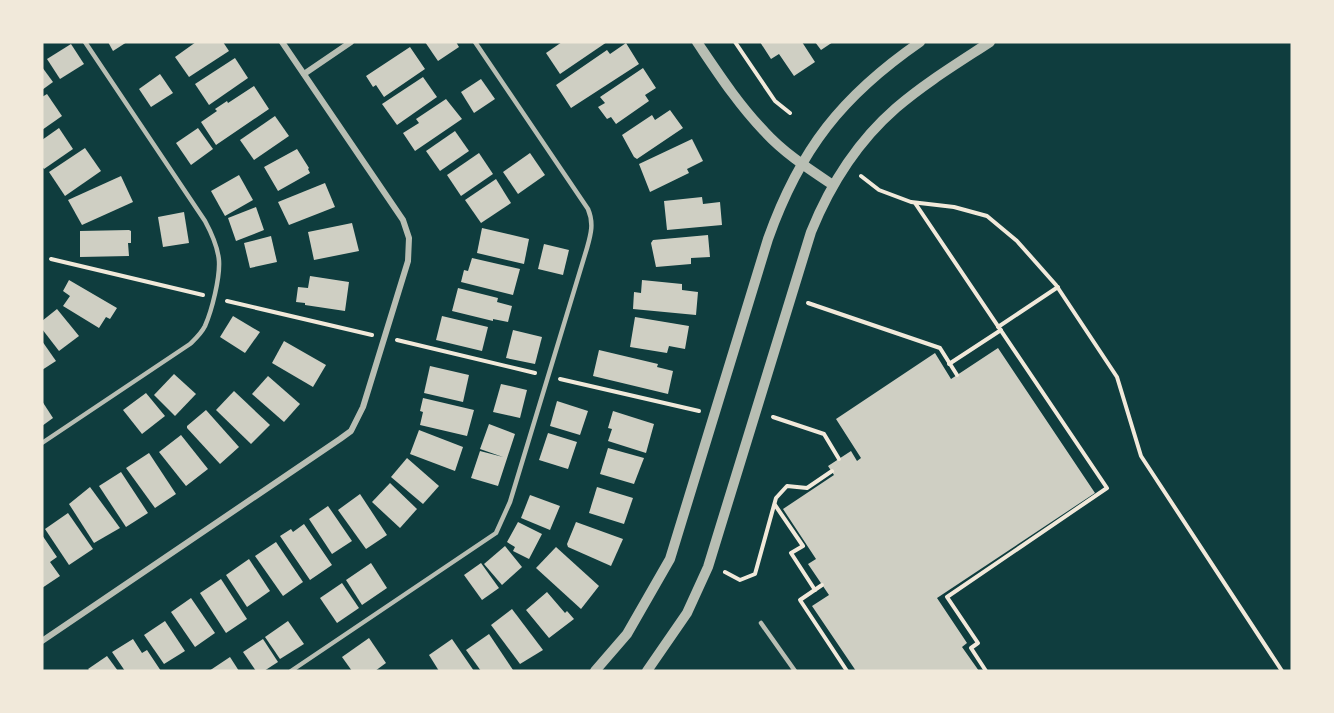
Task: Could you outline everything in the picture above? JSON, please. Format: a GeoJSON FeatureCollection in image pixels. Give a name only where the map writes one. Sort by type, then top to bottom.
{"type":"FeatureCollection","features":[{"type":"Feature","properties":{"kind":"street"},"geometry":{"type":"LineString","coordinates":[[42,641],[346,435],[351,431],[363,407],[408,261],[410,238],[403,220],[282,42]]}},
{"type":"Feature","properties":{"kind":"street"},"geometry":{"type":"LineString","coordinates":[[304,74],[351,42]]}},
{"type":"Feature","properties":{"kind":"street"},"geometry":{"type":"LineString","coordinates":[[697,42],[765,133],[801,164],[833,185]]}},
{"type":"Feature","properties":{"kind":"street"},"geometry":{"type":"LineString","coordinates":[[598,670],[627,634],[670,559],[768,239],[776,216],[801,164],[818,137],[846,103],[870,79],[920,42]]}},
{"type":"Feature","properties":{"kind":"street"},"geometry":{"type":"LineString","coordinates":[[647,671],[687,613],[708,567],[811,232],[822,205],[860,145],[895,109],[990,42]]}},
{"type":"Feature","properties":{"kind":"lane"},"geometry":{"type":"LineString","coordinates":[[42,443],[199,336],[214,298],[219,264],[214,238],[206,221],[85,42]]}},
{"type":"Feature","properties":{"kind":"lane"},"geometry":{"type":"LineString","coordinates":[[291,671],[496,532],[510,502],[587,248],[592,225],[588,209],[475,42]]}},
{"type":"Feature","properties":{"kind":"lane"},"geometry":{"type":"LineString","coordinates":[[761,622],[795,671]]}},
{"type":"Feature","properties":{"kind":"path"},"geometry":{"type":"LineString","coordinates":[[735,42],[775,101],[790,113]]}},
{"type":"Feature","properties":{"kind":"path"},"geometry":{"type":"LineString","coordinates":[[861,176],[879,190],[915,202],[954,207],[987,216],[1017,241],[1058,287],[1117,377],[1141,456],[1282,671]]}},
{"type":"Feature","properties":{"kind":"path"},"geometry":{"type":"LineString","coordinates":[[915,202],[1107,488],[947,597],[978,643],[971,648],[986,671]]}},
{"type":"Feature","properties":{"kind":"path"},"geometry":{"type":"LineString","coordinates":[[949,363],[1058,287]]}},
{"type":"Feature","properties":{"kind":"path"},"geometry":{"type":"LineString","coordinates":[[807,302],[940,348],[957,375]]}},
{"type":"Feature","properties":{"kind":"path"},"geometry":{"type":"LineString","coordinates":[[773,417],[824,434],[839,459]]}},
{"type":"Feature","properties":{"kind":"path"},"geometry":{"type":"LineString","coordinates":[[721,571],[740,580],[755,574],[776,498],[788,486],[807,488],[832,471]]}},
{"type":"Feature","properties":{"kind":"path"},"geometry":{"type":"LineString","coordinates":[[774,504],[803,546],[791,554],[815,590]]}},
{"type":"Feature","properties":{"kind":"path"},"geometry":{"type":"LineString","coordinates":[[822,585],[800,600],[847,671]]}},
{"type":"Feature","properties":{"kind":"building"},"geometry":{"type":"Polygon","coordinates":[[[108,42],[127,42],[113,51],[108,42]]]}},
{"type":"Feature","properties":{"kind":"building"},"geometry":{"type":"Polygon","coordinates":[[[196,42],[223,42],[229,51],[189,77],[175,57],[196,42]]]}},
{"type":"Feature","properties":{"kind":"building"},"geometry":{"type":"Polygon","coordinates":[[[425,42],[456,42],[459,47],[438,61],[425,42]]]}},
{"type":"Feature","properties":{"kind":"building"},"geometry":{"type":"Polygon","coordinates":[[[562,42],[607,42],[560,74],[546,53],[562,42]]]}},
{"type":"Feature","properties":{"kind":"building"},"geometry":{"type":"Polygon","coordinates":[[[760,42],[802,42],[815,62],[794,76],[779,54],[771,59],[760,42]]]}},
{"type":"Feature","properties":{"kind":"building"},"geometry":{"type":"Polygon","coordinates":[[[815,42],[833,42],[821,50],[815,42]]]}},
{"type":"Feature","properties":{"kind":"building"},"geometry":{"type":"Polygon","coordinates":[[[626,43],[639,64],[571,108],[556,85],[607,50],[610,54],[626,43]]]}},
{"type":"Feature","properties":{"kind":"building"},"geometry":{"type":"Polygon","coordinates":[[[71,44],[84,64],[60,79],[47,59],[71,44]]]}},
{"type":"Feature","properties":{"kind":"building"},"geometry":{"type":"Polygon","coordinates":[[[410,47],[425,69],[384,97],[376,85],[373,87],[366,76],[410,47]]]}},
{"type":"Feature","properties":{"kind":"building"},"geometry":{"type":"Polygon","coordinates":[[[235,58],[248,78],[209,105],[195,84],[235,58]]]}},
{"type":"Feature","properties":{"kind":"building"},"geometry":{"type":"Polygon","coordinates":[[[42,67],[53,82],[42,90],[42,67]]]}},
{"type":"Feature","properties":{"kind":"building"},"geometry":{"type":"Polygon","coordinates":[[[643,68],[656,88],[645,95],[649,101],[616,124],[611,117],[607,119],[598,107],[605,103],[600,97],[643,68]]]}},
{"type":"Feature","properties":{"kind":"building"},"geometry":{"type":"Polygon","coordinates":[[[160,74],[173,93],[151,107],[139,89],[160,74]]]}},
{"type":"Feature","properties":{"kind":"building"},"geometry":{"type":"Polygon","coordinates":[[[423,77],[437,97],[397,125],[382,104],[423,77]]]}},
{"type":"Feature","properties":{"kind":"building"},"geometry":{"type":"Polygon","coordinates":[[[481,79],[495,99],[474,113],[461,92],[481,79]]]}},
{"type":"Feature","properties":{"kind":"building"},"geometry":{"type":"Polygon","coordinates":[[[254,86],[269,109],[216,145],[201,122],[217,111],[215,109],[254,86]]]}},
{"type":"Feature","properties":{"kind":"building"},"geometry":{"type":"Polygon","coordinates":[[[47,94],[62,116],[42,130],[42,97],[47,94]]]}},
{"type":"Feature","properties":{"kind":"building"},"geometry":{"type":"Polygon","coordinates":[[[446,99],[462,119],[415,151],[403,133],[419,123],[416,119],[446,99]]]}},
{"type":"Feature","properties":{"kind":"building"},"geometry":{"type":"Polygon","coordinates":[[[670,110],[683,128],[637,159],[634,157],[622,135],[652,115],[655,120],[670,110]]]}},
{"type":"Feature","properties":{"kind":"building"},"geometry":{"type":"Polygon","coordinates":[[[275,116],[289,136],[254,160],[240,140],[275,116]]]}},
{"type":"Feature","properties":{"kind":"building"},"geometry":{"type":"Polygon","coordinates":[[[59,128],[73,149],[44,169],[42,140],[59,128]]]}},
{"type":"Feature","properties":{"kind":"building"},"geometry":{"type":"Polygon","coordinates":[[[198,128],[213,149],[191,165],[176,143],[198,128]]]}},
{"type":"Feature","properties":{"kind":"building"},"geometry":{"type":"Polygon","coordinates":[[[455,131],[469,151],[440,171],[426,151],[455,131]]]}},
{"type":"Feature","properties":{"kind":"building"},"geometry":{"type":"Polygon","coordinates":[[[692,139],[703,161],[687,169],[689,173],[650,192],[639,164],[692,139]]]}},
{"type":"Feature","properties":{"kind":"building"},"geometry":{"type":"Polygon","coordinates":[[[85,148],[101,171],[65,196],[49,172],[85,148]]]}},
{"type":"Feature","properties":{"kind":"building"},"geometry":{"type":"Polygon","coordinates":[[[297,149],[310,173],[278,191],[264,167],[297,149]]]}},
{"type":"Feature","properties":{"kind":"building"},"geometry":{"type":"Polygon","coordinates":[[[479,153],[493,174],[461,196],[447,175],[479,153]]]}},
{"type":"Feature","properties":{"kind":"building"},"geometry":{"type":"Polygon","coordinates":[[[530,153],[545,175],[518,194],[503,172],[530,153]]]}},
{"type":"Feature","properties":{"kind":"building"},"geometry":{"type":"Polygon","coordinates":[[[239,175],[253,200],[225,216],[211,191],[239,175]]]}},
{"type":"Feature","properties":{"kind":"building"},"geometry":{"type":"Polygon","coordinates":[[[121,176],[133,202],[82,225],[68,200],[121,176]]]}},
{"type":"Feature","properties":{"kind":"building"},"geometry":{"type":"Polygon","coordinates":[[[496,179],[511,203],[481,223],[465,200],[496,179]]]}},
{"type":"Feature","properties":{"kind":"building"},"geometry":{"type":"Polygon","coordinates":[[[325,183],[335,207],[289,225],[278,202],[325,183]]]}},
{"type":"Feature","properties":{"kind":"building"},"geometry":{"type":"Polygon","coordinates":[[[702,197],[703,204],[720,202],[722,225],[667,230],[664,201],[702,197]]]}},
{"type":"Feature","properties":{"kind":"building"},"geometry":{"type":"Polygon","coordinates":[[[256,207],[264,230],[236,241],[228,218],[256,207]]]}},
{"type":"Feature","properties":{"kind":"building"},"geometry":{"type":"Polygon","coordinates":[[[184,212],[189,243],[163,247],[158,217],[184,212]]]}},
{"type":"Feature","properties":{"kind":"building"},"geometry":{"type":"Polygon","coordinates":[[[352,223],[359,251],[314,260],[308,232],[352,223]]]}},
{"type":"Feature","properties":{"kind":"building"},"geometry":{"type":"Polygon","coordinates":[[[482,228],[529,239],[524,264],[477,253],[482,228]]]}},
{"type":"Feature","properties":{"kind":"building"},"geometry":{"type":"Polygon","coordinates":[[[80,231],[131,231],[131,243],[128,243],[129,256],[80,257],[80,231]]]}},
{"type":"Feature","properties":{"kind":"building"},"geometry":{"type":"Polygon","coordinates":[[[708,235],[710,257],[691,258],[691,264],[656,267],[651,243],[653,240],[708,235]]]}},
{"type":"Feature","properties":{"kind":"building"},"geometry":{"type":"Polygon","coordinates":[[[271,236],[277,262],[250,268],[244,243],[271,236]]]}},
{"type":"Feature","properties":{"kind":"building"},"geometry":{"type":"Polygon","coordinates":[[[544,244],[569,250],[563,275],[538,269],[544,244]]]}},
{"type":"Feature","properties":{"kind":"building"},"geometry":{"type":"Polygon","coordinates":[[[472,258],[520,269],[513,295],[461,282],[464,270],[468,271],[472,258]]]}},
{"type":"Feature","properties":{"kind":"building"},"geometry":{"type":"Polygon","coordinates":[[[310,276],[349,282],[345,311],[296,302],[298,287],[308,288],[310,276]]]}},
{"type":"Feature","properties":{"kind":"building"},"geometry":{"type":"Polygon","coordinates":[[[69,280],[117,308],[110,319],[106,317],[99,328],[63,306],[70,296],[63,291],[69,280]]]}},
{"type":"Feature","properties":{"kind":"building"},"geometry":{"type":"Polygon","coordinates":[[[642,280],[682,284],[682,290],[698,292],[696,315],[633,309],[634,292],[641,293],[642,280]]]}},
{"type":"Feature","properties":{"kind":"building"},"geometry":{"type":"Polygon","coordinates":[[[458,288],[498,298],[497,302],[512,306],[508,322],[493,319],[493,321],[452,311],[458,288]]]}},
{"type":"Feature","properties":{"kind":"building"},"geometry":{"type":"Polygon","coordinates":[[[57,309],[79,336],[59,351],[42,329],[42,321],[57,309]]]}},
{"type":"Feature","properties":{"kind":"building"},"geometry":{"type":"Polygon","coordinates":[[[233,316],[260,332],[245,353],[220,337],[233,316]]]}},
{"type":"Feature","properties":{"kind":"building"},"geometry":{"type":"Polygon","coordinates":[[[442,316],[488,327],[482,351],[436,340],[442,316]]]}},
{"type":"Feature","properties":{"kind":"building"},"geometry":{"type":"Polygon","coordinates":[[[635,317],[689,326],[685,349],[669,346],[667,353],[630,347],[635,317]]]}},
{"type":"Feature","properties":{"kind":"building"},"geometry":{"type":"Polygon","coordinates":[[[513,330],[542,337],[535,364],[506,358],[513,330]]]}},
{"type":"Feature","properties":{"kind":"building"},"geometry":{"type":"Polygon","coordinates":[[[42,341],[56,361],[42,370],[42,341]]]}},
{"type":"Feature","properties":{"kind":"building"},"geometry":{"type":"Polygon","coordinates":[[[284,341],[326,365],[313,387],[272,363],[284,341]]]}},
{"type":"Feature","properties":{"kind":"building"},"geometry":{"type":"Polygon","coordinates":[[[998,348],[1095,493],[937,598],[967,643],[962,647],[979,671],[856,671],[812,606],[829,595],[808,564],[816,559],[783,509],[834,475],[828,466],[851,451],[857,461],[861,458],[836,419],[935,353],[951,379],[998,348]]]}},
{"type":"Feature","properties":{"kind":"building"},"geometry":{"type":"Polygon","coordinates":[[[599,350],[658,364],[657,367],[673,371],[668,394],[593,376],[599,350]]]}},
{"type":"Feature","properties":{"kind":"building"},"geometry":{"type":"Polygon","coordinates":[[[430,366],[469,375],[463,402],[424,393],[430,366]]]}},
{"type":"Feature","properties":{"kind":"building"},"geometry":{"type":"Polygon","coordinates":[[[174,374],[196,394],[175,416],[154,395],[174,374]]]}},
{"type":"Feature","properties":{"kind":"building"},"geometry":{"type":"Polygon","coordinates":[[[268,376],[300,404],[284,422],[252,394],[268,376]]]}},
{"type":"Feature","properties":{"kind":"building"},"geometry":{"type":"Polygon","coordinates":[[[501,384],[527,390],[520,418],[493,412],[501,384]]]}},
{"type":"Feature","properties":{"kind":"building"},"geometry":{"type":"Polygon","coordinates":[[[234,391],[270,425],[251,444],[216,410],[234,391]]]}},
{"type":"Feature","properties":{"kind":"building"},"geometry":{"type":"Polygon","coordinates":[[[146,393],[165,416],[142,434],[123,410],[146,393]]]}},
{"type":"Feature","properties":{"kind":"building"},"geometry":{"type":"Polygon","coordinates":[[[423,398],[474,410],[467,436],[420,425],[423,398]]]}},
{"type":"Feature","properties":{"kind":"building"},"geometry":{"type":"Polygon","coordinates":[[[42,401],[53,418],[42,426],[42,401]]]}},
{"type":"Feature","properties":{"kind":"building"},"geometry":{"type":"Polygon","coordinates":[[[557,401],[588,411],[580,435],[550,426],[557,401]]]}},
{"type":"Feature","properties":{"kind":"building"},"geometry":{"type":"Polygon","coordinates":[[[206,410],[239,447],[220,464],[187,428],[206,410]]]}},
{"type":"Feature","properties":{"kind":"building"},"geometry":{"type":"Polygon","coordinates":[[[613,411],[654,424],[646,453],[608,441],[612,429],[608,428],[613,411]]]}},
{"type":"Feature","properties":{"kind":"building"},"geometry":{"type":"Polygon","coordinates":[[[489,424],[515,434],[498,486],[471,478],[480,451],[503,457],[480,449],[489,424]]]}},
{"type":"Feature","properties":{"kind":"building"},"geometry":{"type":"Polygon","coordinates":[[[419,430],[463,447],[455,471],[410,454],[419,430]]]}},
{"type":"Feature","properties":{"kind":"building"},"geometry":{"type":"Polygon","coordinates":[[[548,433],[577,442],[568,469],[539,460],[548,433]]]}},
{"type":"Feature","properties":{"kind":"building"},"geometry":{"type":"Polygon","coordinates":[[[181,435],[208,469],[186,486],[159,452],[181,435]]]}},
{"type":"Feature","properties":{"kind":"building"},"geometry":{"type":"Polygon","coordinates":[[[608,448],[644,458],[634,484],[600,474],[608,448]]]}},
{"type":"Feature","properties":{"kind":"building"},"geometry":{"type":"Polygon","coordinates":[[[149,453],[176,494],[155,508],[126,468],[149,453]]]}},
{"type":"Feature","properties":{"kind":"building"},"geometry":{"type":"Polygon","coordinates":[[[407,458],[439,486],[423,504],[391,477],[407,458]]]}},
{"type":"Feature","properties":{"kind":"building"},"geometry":{"type":"Polygon","coordinates":[[[121,472],[148,513],[126,527],[99,486],[121,472]]]}},
{"type":"Feature","properties":{"kind":"building"},"geometry":{"type":"Polygon","coordinates":[[[390,483],[417,509],[400,528],[372,502],[390,483]]]}},
{"type":"Feature","properties":{"kind":"building"},"geometry":{"type":"Polygon","coordinates":[[[90,487],[120,528],[94,543],[69,504],[90,487]]]}},
{"type":"Feature","properties":{"kind":"building"},"geometry":{"type":"Polygon","coordinates":[[[597,487],[633,498],[624,524],[589,513],[597,487]]]}},
{"type":"Feature","properties":{"kind":"building"},"geometry":{"type":"Polygon","coordinates":[[[360,494],[387,535],[366,549],[338,510],[360,494]]]}},
{"type":"Feature","properties":{"kind":"building"},"geometry":{"type":"Polygon","coordinates":[[[530,495],[560,506],[550,530],[521,518],[530,495]]]}},
{"type":"Feature","properties":{"kind":"building"},"geometry":{"type":"Polygon","coordinates":[[[328,506],[352,541],[332,554],[309,519],[328,506]]]}},
{"type":"Feature","properties":{"kind":"building"},"geometry":{"type":"Polygon","coordinates":[[[68,513],[93,549],[69,565],[45,529],[68,513]]]}},
{"type":"Feature","properties":{"kind":"building"},"geometry":{"type":"Polygon","coordinates":[[[518,522],[542,534],[529,559],[513,551],[515,547],[507,542],[518,522]]]}},
{"type":"Feature","properties":{"kind":"building"},"geometry":{"type":"Polygon","coordinates":[[[576,522],[623,539],[611,566],[568,547],[567,544],[576,522]]]}},
{"type":"Feature","properties":{"kind":"building"},"geometry":{"type":"Polygon","coordinates":[[[304,524],[332,565],[310,580],[280,536],[291,529],[293,532],[304,524]]]}},
{"type":"Feature","properties":{"kind":"building"},"geometry":{"type":"Polygon","coordinates":[[[42,535],[57,557],[50,562],[60,576],[42,588],[42,535]]]}},
{"type":"Feature","properties":{"kind":"building"},"geometry":{"type":"Polygon","coordinates":[[[276,542],[303,582],[283,596],[255,556],[276,542]]]}},
{"type":"Feature","properties":{"kind":"building"},"geometry":{"type":"Polygon","coordinates":[[[505,546],[522,567],[502,585],[484,564],[505,546]]]}},
{"type":"Feature","properties":{"kind":"building"},"geometry":{"type":"Polygon","coordinates":[[[556,547],[599,586],[581,609],[536,568],[556,547]]]}},
{"type":"Feature","properties":{"kind":"building"},"geometry":{"type":"Polygon","coordinates":[[[249,559],[270,591],[247,607],[226,575],[249,559]]]}},
{"type":"Feature","properties":{"kind":"building"},"geometry":{"type":"Polygon","coordinates":[[[371,563],[387,588],[362,605],[346,580],[371,563]]]}},
{"type":"Feature","properties":{"kind":"building"},"geometry":{"type":"Polygon","coordinates":[[[481,563],[499,588],[482,600],[464,575],[481,563]]]}},
{"type":"Feature","properties":{"kind":"building"},"geometry":{"type":"Polygon","coordinates":[[[221,579],[247,619],[226,633],[200,593],[221,579]]]}},
{"type":"Feature","properties":{"kind":"building"},"geometry":{"type":"Polygon","coordinates":[[[342,583],[359,608],[337,623],[320,598],[342,583]]]}},
{"type":"Feature","properties":{"kind":"building"},"geometry":{"type":"Polygon","coordinates":[[[547,592],[565,613],[567,611],[574,619],[549,638],[526,610],[547,592]]]}},
{"type":"Feature","properties":{"kind":"building"},"geometry":{"type":"Polygon","coordinates":[[[191,598],[215,633],[195,647],[171,612],[191,598]]]}},
{"type":"Feature","properties":{"kind":"building"},"geometry":{"type":"Polygon","coordinates":[[[512,609],[543,650],[520,664],[491,625],[512,609]]]}},
{"type":"Feature","properties":{"kind":"building"},"geometry":{"type":"Polygon","coordinates":[[[165,621],[185,651],[164,664],[144,635],[165,621]]]}},
{"type":"Feature","properties":{"kind":"building"},"geometry":{"type":"Polygon","coordinates":[[[288,621],[304,644],[280,659],[265,637],[288,621]]]}},
{"type":"Feature","properties":{"kind":"building"},"geometry":{"type":"Polygon","coordinates":[[[489,634],[512,671],[481,671],[466,650],[489,634]]]}},
{"type":"Feature","properties":{"kind":"building"},"geometry":{"type":"Polygon","coordinates":[[[369,638],[386,663],[375,671],[352,671],[342,657],[369,638]]]}},
{"type":"Feature","properties":{"kind":"building"},"geometry":{"type":"Polygon","coordinates":[[[133,639],[142,653],[147,650],[161,671],[125,671],[112,652],[133,639]]]}},
{"type":"Feature","properties":{"kind":"building"},"geometry":{"type":"Polygon","coordinates":[[[263,639],[278,662],[264,671],[256,671],[243,652],[263,639]]]}},
{"type":"Feature","properties":{"kind":"building"},"geometry":{"type":"Polygon","coordinates":[[[452,639],[474,671],[439,671],[429,655],[452,639]]]}},
{"type":"Feature","properties":{"kind":"building"},"geometry":{"type":"Polygon","coordinates":[[[107,656],[118,671],[90,671],[88,669],[107,656]]]}},
{"type":"Feature","properties":{"kind":"building"},"geometry":{"type":"Polygon","coordinates":[[[230,657],[239,671],[209,671],[230,657]]]}}]}
